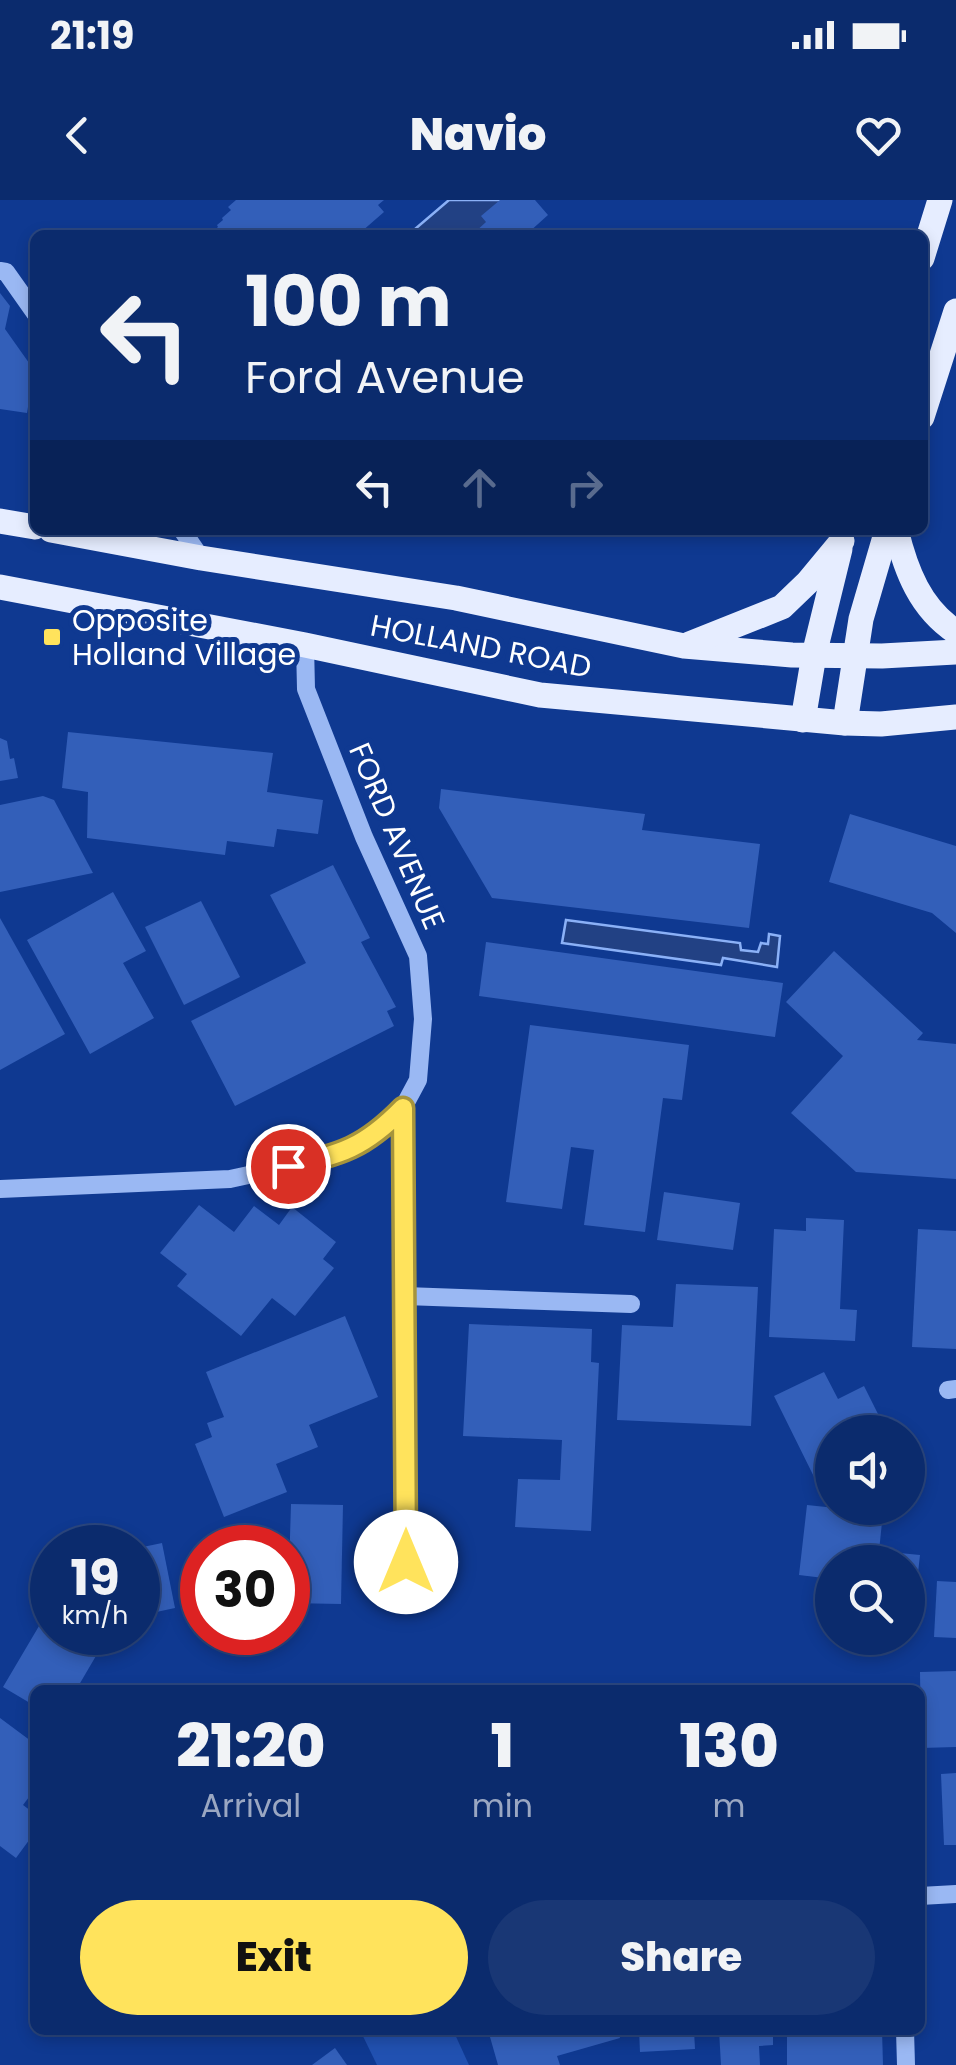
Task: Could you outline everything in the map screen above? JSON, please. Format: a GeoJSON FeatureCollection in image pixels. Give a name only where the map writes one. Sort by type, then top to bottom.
{"type":"FeatureCollection","features":[{"type":"Feature","properties":{"kind":"main road"},"geometry":{"type":"LineString","coordinates":[[928,239],[940,200]]}},
{"type":"Feature","properties":{"kind":"main road"},"geometry":{"type":"LineString","coordinates":[[928,398],[956,311]]}},
{"type":"Feature","properties":{"kind":"main road"},"geometry":{"type":"LineString","coordinates":[[0,521],[30,526]]}},
{"type":"Feature","properties":{"kind":"main road","name":"HOLLAND ROAD"},"geometry":{"type":"LineString","coordinates":[[78,535],[456,598],[684,646],[856,656],[956,652]]}},
{"type":"Feature","properties":{"kind":"main road"},"geometry":{"type":"LineString","coordinates":[[684,646],[782,607],[808,582],[844,535]]}},
{"type":"Feature","properties":{"kind":"main road"},"geometry":{"type":"LineString","coordinates":[[804,720],[814,655],[844,535]]}},
{"type":"Feature","properties":{"kind":"main road"},"geometry":{"type":"LineString","coordinates":[[845,723],[861,619],[886,535]]}},
{"type":"Feature","properties":{"kind":"main road"},"geometry":{"type":"LineString","coordinates":[[897,535],[919,595],[956,632]]}},
{"type":"Feature","properties":{"kind":"main road","name":"HOLLAND ROAD"},"geometry":{"type":"LineString","coordinates":[[0,587],[305,644],[540,695],[845,723],[956,717]]}},
{"type":"Feature","properties":{"kind":"street"},"geometry":{"type":"LineString","coordinates":[[0,271],[6,272],[30,306]]}},
{"type":"Feature","properties":{"kind":"street"},"geometry":{"type":"LineString","coordinates":[[185,535],[201,558]]}},
{"type":"Feature","properties":{"kind":"street","name":"FORD AVENUE"},"geometry":{"type":"LineString","coordinates":[[0,1188],[230,1180],[354,1148],[384,1128],[403,1108],[418,1080],[423,1019],[418,956],[364,837],[306,689],[305,644]]}},
{"type":"Feature","properties":{"kind":"street","name":"FORD AVENUE"},"geometry":{"type":"LineString","coordinates":[[403,1108],[406,1600]]}},
{"type":"Feature","properties":{"kind":"street"},"geometry":{"type":"LineString","coordinates":[[405,1296],[631,1304]]}},
{"type":"Feature","properties":{"kind":"street"},"geometry":{"type":"LineString","coordinates":[[925,1896],[956,1894]]}},
{"type":"Feature","properties":{"kind":"street"},"geometry":{"type":"LineString","coordinates":[[904,2035],[906,2065]]}},
{"type":"Feature","properties":{"kind":"shaded area"},"geometry":{"type":"Polygon","coordinates":[[[449,200],[503,200],[484,230],[414,230],[449,200]]]}},
{"type":"Feature","properties":{"kind":"shaded area"},"geometry":{"type":"Polygon","coordinates":[[[566,920],[740,943],[741,950],[758,952],[761,943],[768,944],[769,934],[780,936],[777,967],[723,958],[721,965],[562,943],[566,920]]]}},
{"type":"Feature","properties":{"kind":"shaded area"},"geometry":{"type":"Polygon","coordinates":[[[362,2035],[455,2035],[469,2065],[377,2065],[362,2035]]]}},
{"type":"Feature","properties":{"kind":"building"},"geometry":{"type":"Polygon","coordinates":[[[236,200],[384,200],[378,205],[384,212],[363,230],[215,230],[231,210],[228,207],[236,200]]]}},
{"type":"Feature","properties":{"kind":"building"},"geometry":{"type":"Polygon","coordinates":[[[500,200],[535,200],[548,215],[531,230],[477,230],[486,222],[481,216],[500,200]]]}},
{"type":"Feature","properties":{"kind":"building"},"geometry":{"type":"Polygon","coordinates":[[[0,293],[10,306],[5,329],[30,364],[30,395],[27,413],[0,409],[0,293]]]}},
{"type":"Feature","properties":{"kind":"building"},"geometry":{"type":"Polygon","coordinates":[[[68,732],[273,753],[267,792],[323,800],[318,834],[277,829],[274,847],[227,841],[225,855],[87,838],[88,792],[62,788],[68,732]]]}},
{"type":"Feature","properties":{"kind":"building"},"geometry":{"type":"Polygon","coordinates":[[[0,738],[7,741],[18,778],[0,781],[0,738]]]}},
{"type":"Feature","properties":{"kind":"building"},"geometry":{"type":"Polygon","coordinates":[[[441,789],[645,814],[642,830],[760,844],[749,928],[492,898],[439,808],[441,789]]]}},
{"type":"Feature","properties":{"kind":"building"},"geometry":{"type":"Polygon","coordinates":[[[43,796],[54,800],[93,873],[0,892],[0,805],[43,796]]]}},
{"type":"Feature","properties":{"kind":"building"},"geometry":{"type":"Polygon","coordinates":[[[850,814],[956,846],[956,933],[932,913],[829,882],[850,814]]]}},
{"type":"Feature","properties":{"kind":"building"},"geometry":{"type":"Polygon","coordinates":[[[333,865],[370,938],[361,942],[396,1007],[387,1011],[394,1026],[235,1106],[191,1021],[306,963],[270,895],[333,865]]]}},
{"type":"Feature","properties":{"kind":"building"},"geometry":{"type":"Polygon","coordinates":[[[113,892],[146,951],[123,963],[154,1018],[90,1054],[27,940],[113,892]]]}},
{"type":"Feature","properties":{"kind":"building"},"geometry":{"type":"Polygon","coordinates":[[[201,901],[240,977],[184,1005],[145,927],[201,901]]]}},
{"type":"Feature","properties":{"kind":"building"},"geometry":{"type":"Polygon","coordinates":[[[0,918],[65,1034],[0,1070],[0,918]]]}},
{"type":"Feature","properties":{"kind":"building"},"geometry":{"type":"Polygon","coordinates":[[[486,942],[783,983],[775,1037],[479,996],[486,942]]]}},
{"type":"Feature","properties":{"kind":"building"},"geometry":{"type":"Polygon","coordinates":[[[834,951],[923,1033],[917,1040],[956,1044],[956,1179],[856,1172],[791,1113],[843,1056],[786,1002],[834,951]]]}},
{"type":"Feature","properties":{"kind":"building"},"geometry":{"type":"Polygon","coordinates":[[[530,1025],[689,1045],[682,1100],[663,1098],[645,1232],[584,1225],[594,1150],[571,1147],[562,1209],[506,1202],[530,1025]]]}},
{"type":"Feature","properties":{"kind":"building"},"geometry":{"type":"Polygon","coordinates":[[[664,1192],[740,1203],[733,1250],[657,1240],[664,1192]]]}},
{"type":"Feature","properties":{"kind":"building"},"geometry":{"type":"Polygon","coordinates":[[[199,1205],[234,1232],[254,1206],[279,1225],[292,1207],[336,1242],[323,1259],[334,1268],[295,1316],[272,1298],[241,1336],[177,1286],[187,1274],[160,1253],[199,1205]]]}},
{"type":"Feature","properties":{"kind":"building"},"geometry":{"type":"Polygon","coordinates":[[[806,1218],[844,1220],[840,1309],[857,1310],[855,1341],[769,1337],[774,1229],[806,1231],[806,1218]]]}},
{"type":"Feature","properties":{"kind":"building"},"geometry":{"type":"Polygon","coordinates":[[[918,1229],[956,1231],[956,1349],[912,1347],[918,1229]]]}},
{"type":"Feature","properties":{"kind":"building"},"geometry":{"type":"Polygon","coordinates":[[[676,1284],[758,1287],[751,1426],[617,1420],[622,1325],[673,1327],[676,1284]]]}},
{"type":"Feature","properties":{"kind":"building"},"geometry":{"type":"Polygon","coordinates":[[[345,1316],[378,1397],[309,1425],[318,1447],[276,1464],[287,1492],[224,1517],[195,1444],[212,1437],[207,1423],[224,1417],[206,1372],[345,1316]]]}},
{"type":"Feature","properties":{"kind":"building"},"geometry":{"type":"Polygon","coordinates":[[[469,1324],[592,1329],[591,1362],[599,1363],[591,1531],[515,1527],[518,1479],[560,1480],[562,1440],[463,1436],[469,1324]]]}},
{"type":"Feature","properties":{"kind":"building"},"geometry":{"type":"Polygon","coordinates":[[[824,1372],[838,1399],[864,1386],[878,1415],[815,1415],[815,1479],[774,1396],[824,1372]]]}},
{"type":"Feature","properties":{"kind":"building"},"geometry":{"type":"Polygon","coordinates":[[[291,1504],[343,1505],[341,1604],[310,1603],[310,1525],[290,1525],[291,1504]]]}},
{"type":"Feature","properties":{"kind":"building"},"geometry":{"type":"Polygon","coordinates":[[[807,1505],[815,1506],[815,1525],[882,1525],[880,1545],[815,1545],[815,1577],[799,1575],[807,1505]]]}},
{"type":"Feature","properties":{"kind":"building"},"geometry":{"type":"Polygon","coordinates":[[[160,1543],[175,1608],[160,1611],[160,1543]]]}},
{"type":"Feature","properties":{"kind":"building"},"geometry":{"type":"Polygon","coordinates":[[[937,1581],[956,1582],[956,1638],[934,1637],[937,1581]]]}},
{"type":"Feature","properties":{"kind":"building"},"geometry":{"type":"Polygon","coordinates":[[[30,1641],[30,1655],[97,1655],[79,1685],[30,1685],[30,1703],[3,1687],[30,1641]]]}},
{"type":"Feature","properties":{"kind":"building"},"geometry":{"type":"Polygon","coordinates":[[[956,1671],[956,1747],[925,1748],[925,1685],[920,1685],[920,1672],[956,1671]]]}},
{"type":"Feature","properties":{"kind":"building"},"geometry":{"type":"Polygon","coordinates":[[[0,1718],[30,1740],[30,1796],[23,1805],[30,1810],[30,1839],[16,1858],[0,1846],[0,1718]]]}},
{"type":"Feature","properties":{"kind":"building"},"geometry":{"type":"Polygon","coordinates":[[[956,1773],[956,1845],[944,1845],[941,1774],[956,1773]]]}},
{"type":"Feature","properties":{"kind":"building"},"geometry":{"type":"Polygon","coordinates":[[[489,2035],[620,2038],[557,2056],[560,2065],[498,2065],[489,2035]]]}},
{"type":"Feature","properties":{"kind":"building"},"geometry":{"type":"Polygon","coordinates":[[[639,2035],[694,2035],[695,2049],[640,2052],[639,2035]]]}},
{"type":"Feature","properties":{"kind":"building"},"geometry":{"type":"Polygon","coordinates":[[[719,2035],[773,2035],[773,2045],[759,2046],[760,2065],[721,2065],[719,2035]]]}},
{"type":"Feature","properties":{"kind":"building"},"geometry":{"type":"Polygon","coordinates":[[[787,2035],[882,2035],[883,2065],[787,2065],[787,2035]]]}},
{"type":"Feature","properties":{"kind":"building"},"geometry":{"type":"Polygon","coordinates":[[[335,2048],[347,2065],[312,2065],[335,2048]]]}},
{"type":"Feature","properties":{"kind":"place","name":"Opposite Holland Village"},"geometry":{"type":"Point","coordinates":[52,637]}},
{"type":"Feature","properties":{"kind":"route"},"geometry":{"type":"LineString","coordinates":[[288,1166],[354,1148],[384,1128],[403,1108],[406,1562]]}}]}
